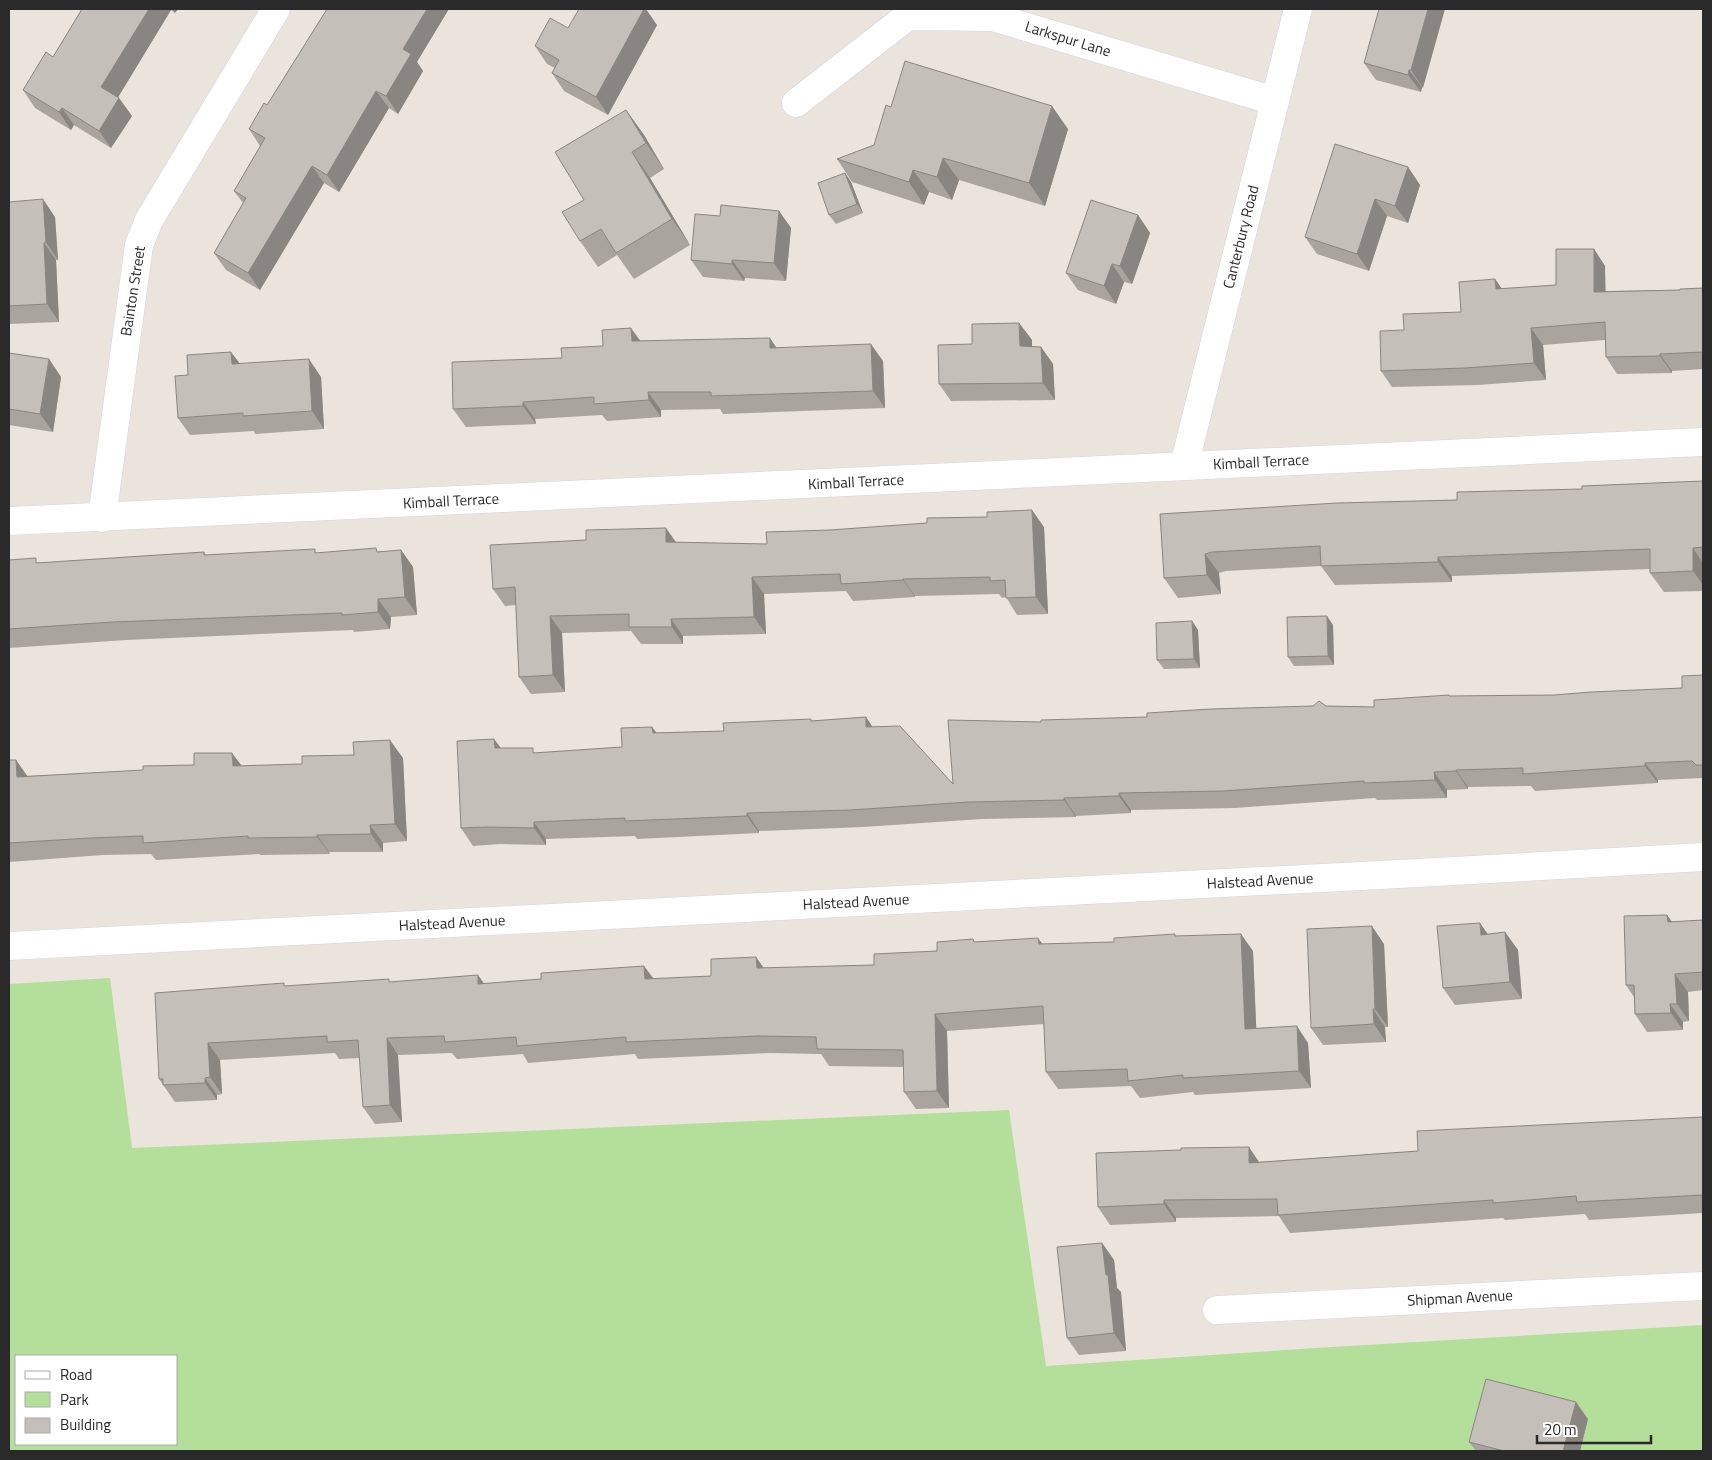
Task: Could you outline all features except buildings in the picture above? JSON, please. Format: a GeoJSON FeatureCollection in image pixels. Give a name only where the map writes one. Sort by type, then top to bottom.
{"type":"FeatureCollection","features":[{"type":"Feature","properties":{"kind":"street","name":"Bainton Street"},"geometry":{"type":"LineString","coordinates":[[102,518],[139,245],[149,220],[276,9]]}},
{"type":"Feature","properties":{"kind":"street","name":"Canterbury Road"},"geometry":{"type":"LineString","coordinates":[[1184,466],[1298,9]]}},
{"type":"Feature","properties":{"kind":"street","name":"Larkspur Lane"},"geometry":{"type":"LineString","coordinates":[[796,103],[908,16],[993,17],[1275,101]]}},
{"type":"Feature","properties":{"kind":"street","name":"Kimball Terrace"},"geometry":{"type":"LineString","coordinates":[[9,521],[1703,442]]}},
{"type":"Feature","properties":{"kind":"street","name":"Halstead Avenue"},"geometry":{"type":"LineString","coordinates":[[9,946],[1703,857]]}},
{"type":"Feature","properties":{"kind":"street","name":"Shipman Avenue"},"geometry":{"type":"LineString","coordinates":[[1217,1310],[1703,1286]]}},
{"type":"Feature","properties":{"kind":"green space"},"geometry":{"type":"Polygon","coordinates":[[[110,978],[132,1148],[1009,1110],[1046,1366],[1703,1325],[1703,1451],[9,1451],[9,984],[110,978]]]}}]}
